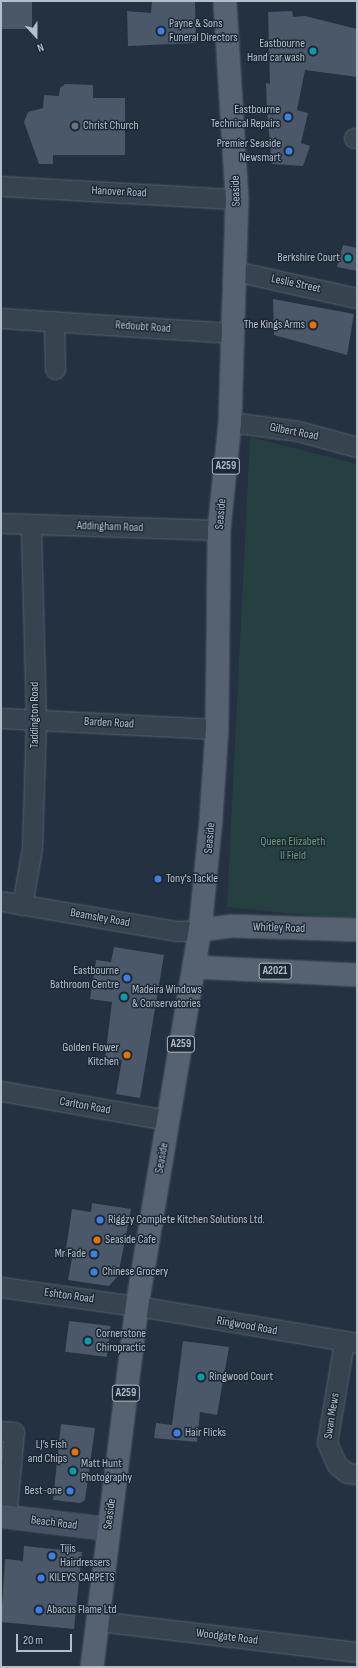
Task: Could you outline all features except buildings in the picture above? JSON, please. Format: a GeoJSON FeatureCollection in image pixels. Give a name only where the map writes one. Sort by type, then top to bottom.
{"type":"FeatureCollection","features":[{"type":"Feature","properties":{"kind":"main road","name":"Seaside"},"geometry":{"type":"LineString","coordinates":[[92,1667],[107,1529],[137,1306],[200,930],[217,729],[219,530],[230,422],[237,199],[225,1]]}},
{"type":"Feature","properties":{"kind":"main road","name":"Whitley Road"},"geometry":{"type":"LineString","coordinates":[[200,930],[232,926],[357,930]]}},
{"type":"Feature","properties":{"kind":"main road","name":"A2021"},"geometry":{"type":"LineString","coordinates":[[194,967],[357,975]]}},
{"type":"Feature","properties":{"kind":"main road","name":"Beach Road"},"geometry":{"type":"LineString","coordinates":[[4,1517],[107,1529]]}},
{"type":"Feature","properties":{"kind":"street","name":"Hanover Road"},"geometry":{"type":"LineString","coordinates":[[1,186],[237,199]]}},
{"type":"Feature","properties":{"kind":"street","name":"Leslie Street"},"geometry":{"type":"LineString","coordinates":[[235,271],[357,298]]}},
{"type":"Feature","properties":{"kind":"street","name":"Redoubt Road"},"geometry":{"type":"LineString","coordinates":[[1,318],[232,333]]}},
{"type":"Feature","properties":{"kind":"street"},"geometry":{"type":"LineString","coordinates":[[54,321],[55,368]]}},
{"type":"Feature","properties":{"kind":"street","name":"Gilbert Road"},"geometry":{"type":"LineString","coordinates":[[230,422],[298,431],[357,446]]}},
{"type":"Feature","properties":{"kind":"street","name":"Addingham Road"},"geometry":{"type":"LineString","coordinates":[[1,523],[219,530]]}},
{"type":"Feature","properties":{"kind":"street","name":"Taddington Road"},"geometry":{"type":"LineString","coordinates":[[22,905],[32,848],[36,720],[31,524]]}},
{"type":"Feature","properties":{"kind":"street","name":"Barden Road"},"geometry":{"type":"LineString","coordinates":[[1,718],[217,729]]}},
{"type":"Feature","properties":{"kind":"street","name":"Beamsley Road"},"geometry":{"type":"LineString","coordinates":[[1,901],[176,931],[200,930]]}},
{"type":"Feature","properties":{"kind":"street","name":"Carlton Road"},"geometry":{"type":"LineString","coordinates":[[1,1091],[168,1120]]}},
{"type":"Feature","properties":{"kind":"street","name":"Eshton Road"},"geometry":{"type":"LineString","coordinates":[[1,1287],[137,1306]]}},
{"type":"Feature","properties":{"kind":"street","name":"Ringwood Road"},"geometry":{"type":"LineString","coordinates":[[137,1306],[350,1343]]}},
{"type":"Feature","properties":{"kind":"street","name":"Swan Mews"},"geometry":{"type":"LineString","coordinates":[[350,1343],[327,1443],[337,1465],[347,1473],[357,1474]]}},
{"type":"Feature","properties":{"kind":"street"},"geometry":{"type":"LineString","coordinates":[[1,1431],[14,1432],[4,1517]]}},
{"type":"Feature","properties":{"kind":"street","name":"Woodgate Road"},"geometry":{"type":"LineString","coordinates":[[97,1621],[357,1652]]}},
{"type":"Feature","properties":{"kind":"green space","name":"Queen Elizabeth II Field"},"geometry":{"type":"Polygon","coordinates":[[[250,437],[357,464],[357,920],[227,907],[250,437]]]}},
{"type":"Feature","properties":{"kind":"place","name":"Payne & Sons Funeral Directors"},"geometry":{"type":"Point","coordinates":[161,31]}},
{"type":"Feature","properties":{"kind":"place","name":"Eastbourne Hand car wash"},"geometry":{"type":"Point","coordinates":[313,51]}},
{"type":"Feature","properties":{"kind":"place","name":"Eastbourne Technical Repairs"},"geometry":{"type":"Point","coordinates":[288,117]}},
{"type":"Feature","properties":{"kind":"place","name":"Christ Church"},"geometry":{"type":"Point","coordinates":[75,126]}},
{"type":"Feature","properties":{"kind":"place","name":"Premier Seaside Newsmart"},"geometry":{"type":"Point","coordinates":[289,151]}},
{"type":"Feature","properties":{"kind":"place","name":"Berkshire Court"},"geometry":{"type":"Point","coordinates":[348,258]}},
{"type":"Feature","properties":{"kind":"place","name":"The Kings Arms"},"geometry":{"type":"Point","coordinates":[313,325]}},
{"type":"Feature","properties":{"kind":"place","name":"Tony's Tackle"},"geometry":{"type":"Point","coordinates":[158,879]}},
{"type":"Feature","properties":{"kind":"place","name":"Eastbourne Bathroom Centre"},"geometry":{"type":"Point","coordinates":[127,978]}},
{"type":"Feature","properties":{"kind":"place","name":"Madeira Windows & Conservatories"},"geometry":{"type":"Point","coordinates":[124,997]}},
{"type":"Feature","properties":{"kind":"place","name":"Golden Flower Kitchen"},"geometry":{"type":"Point","coordinates":[127,1055]}},
{"type":"Feature","properties":{"kind":"place","name":"Riggzy Complete Kitchen Solutions Ltd."},"geometry":{"type":"Point","coordinates":[100,1220]}},
{"type":"Feature","properties":{"kind":"place","name":"Seaside Cafe"},"geometry":{"type":"Point","coordinates":[97,1240]}},
{"type":"Feature","properties":{"kind":"place","name":"Mr Fade"},"geometry":{"type":"Point","coordinates":[94,1254]}},
{"type":"Feature","properties":{"kind":"place","name":"Chinese Grocery"},"geometry":{"type":"Point","coordinates":[94,1272]}},
{"type":"Feature","properties":{"kind":"place","name":"Cornerstone Chiropractic"},"geometry":{"type":"Point","coordinates":[88,1341]}},
{"type":"Feature","properties":{"kind":"place","name":"Ringwood Court"},"geometry":{"type":"Point","coordinates":[201,1377]}},
{"type":"Feature","properties":{"kind":"place","name":"Hair Flicks"},"geometry":{"type":"Point","coordinates":[177,1433]}},
{"type":"Feature","properties":{"kind":"place","name":"LJ’s Fish and Chips"},"geometry":{"type":"Point","coordinates":[75,1452]}},
{"type":"Feature","properties":{"kind":"place","name":"Matt Hunt Photography"},"geometry":{"type":"Point","coordinates":[73,1471]}},
{"type":"Feature","properties":{"kind":"place","name":"Best-one"},"geometry":{"type":"Point","coordinates":[70,1491]}},
{"type":"Feature","properties":{"kind":"place","name":"Tijis Hairdressers"},"geometry":{"type":"Point","coordinates":[52,1556]}},
{"type":"Feature","properties":{"kind":"place","name":"KILEYS CARPETS"},"geometry":{"type":"Point","coordinates":[41,1578]}},
{"type":"Feature","properties":{"kind":"place","name":"Abacus Flame Ltd"},"geometry":{"type":"Point","coordinates":[39,1610]}}]}
